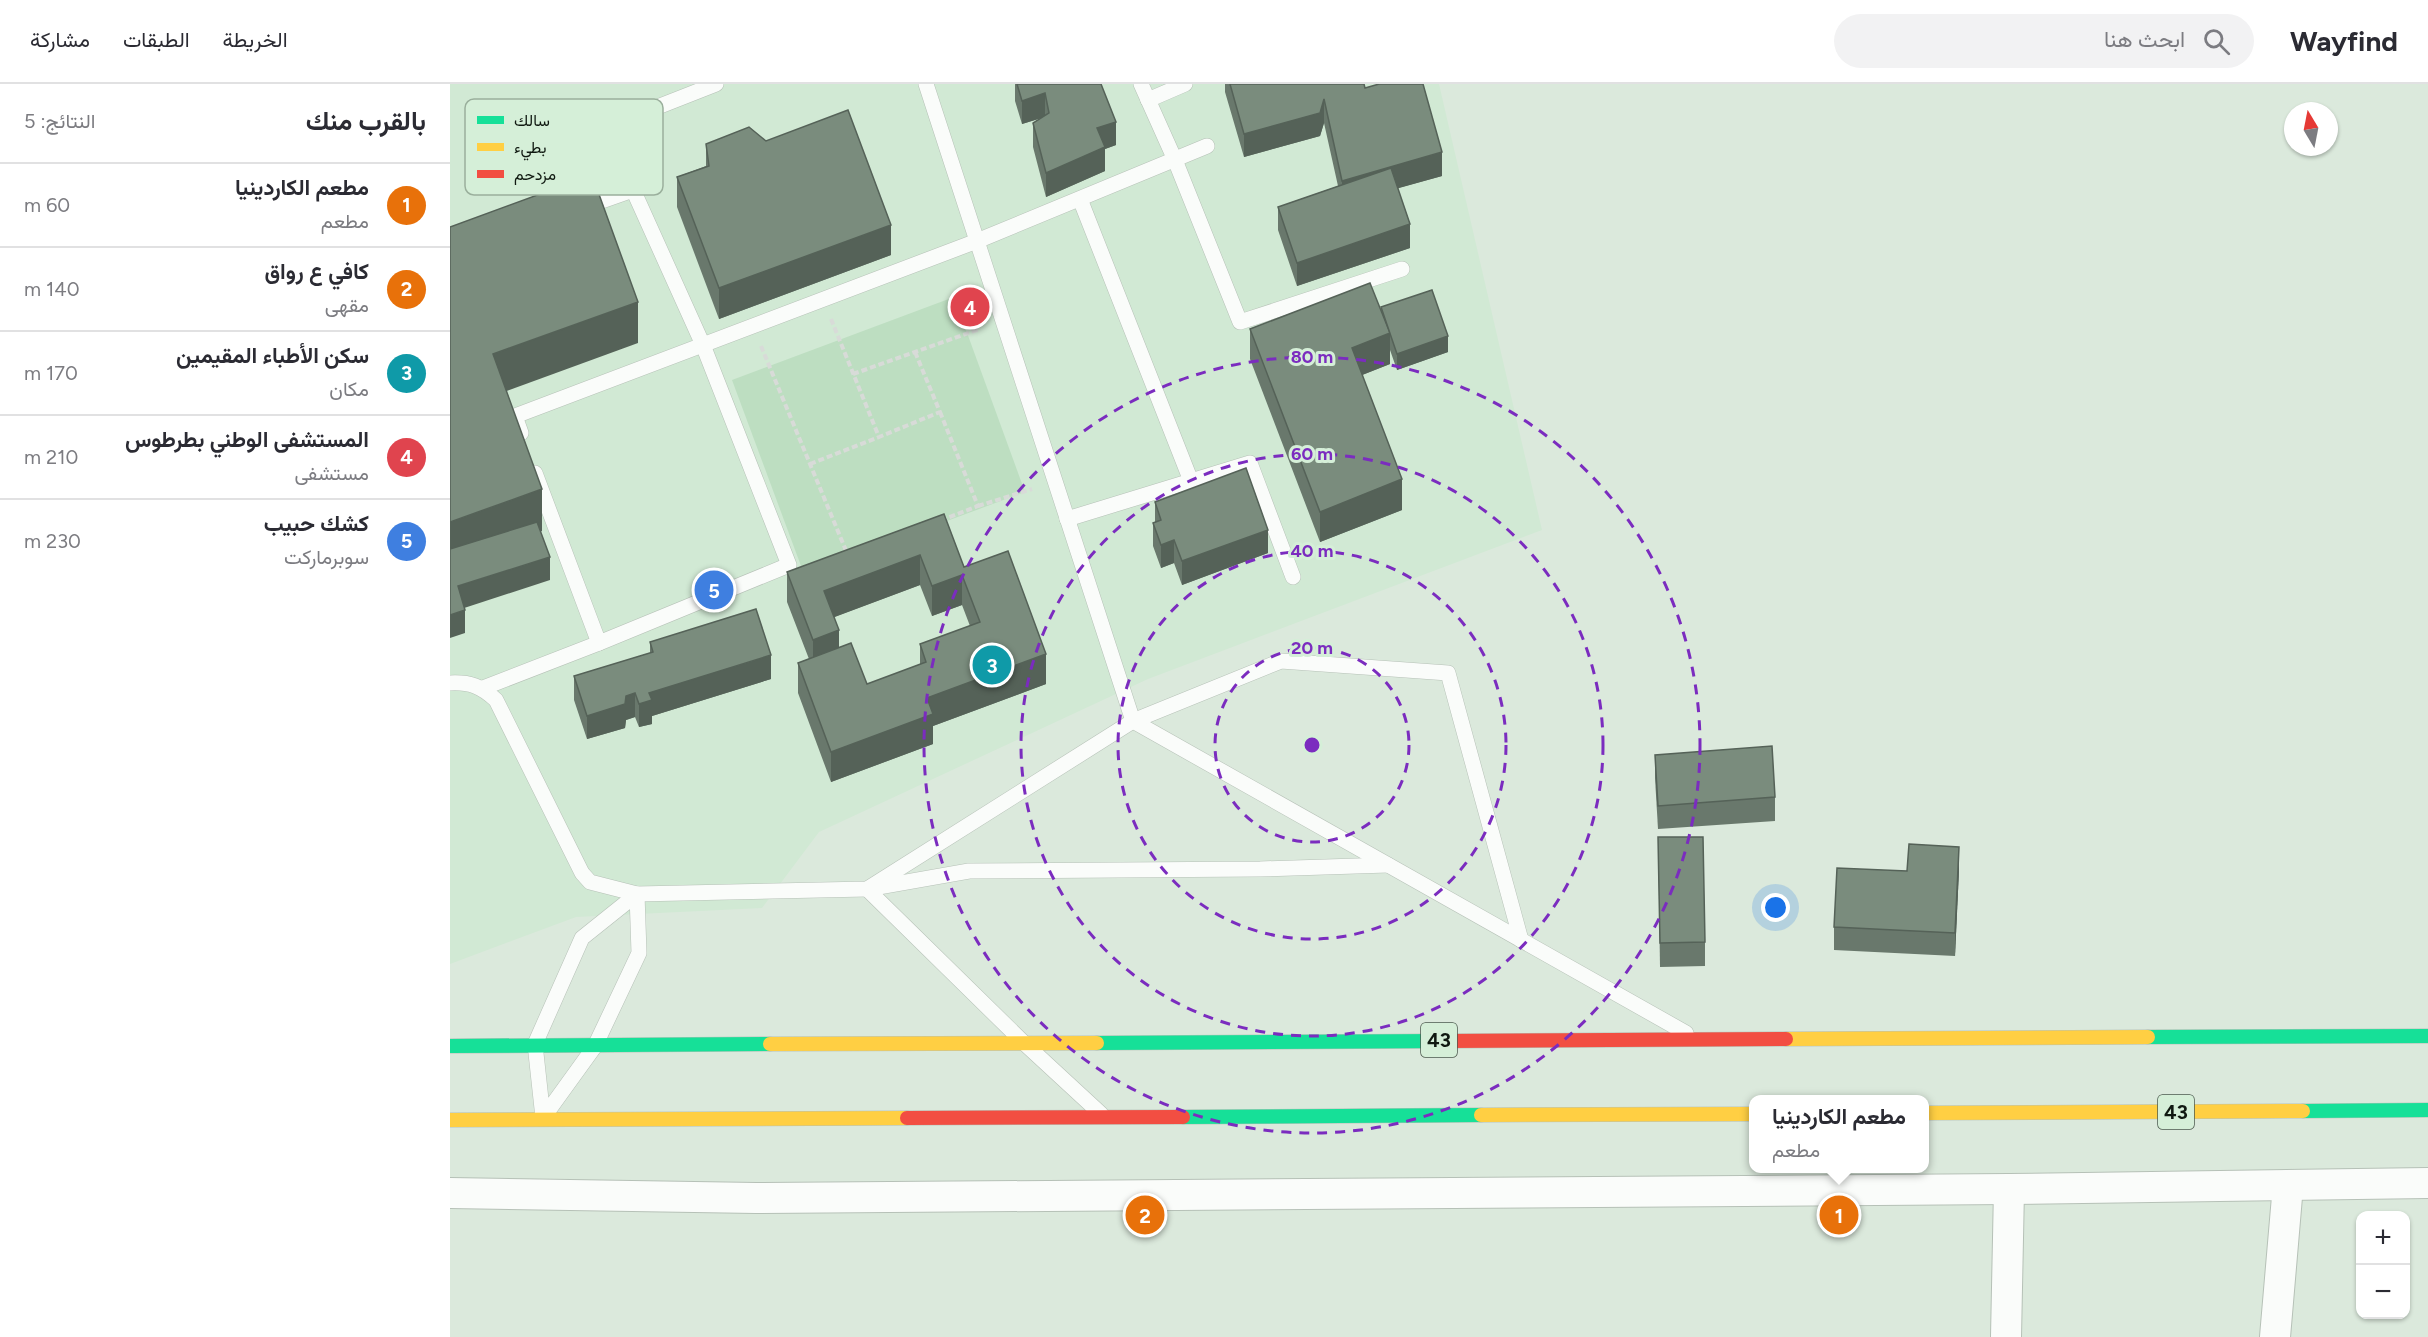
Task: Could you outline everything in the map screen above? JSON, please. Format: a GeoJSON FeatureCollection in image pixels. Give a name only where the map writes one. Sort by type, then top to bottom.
{"type":"FeatureCollection","features":[{"type":"Feature","properties":{"kind":"main road","name":"43"},"geometry":{"type":"LineString","coordinates":[[450,1046],[2428,1036]]}},
{"type":"Feature","properties":{"kind":"main road","name":"43"},"geometry":{"type":"LineString","coordinates":[[1929,1113],[2428,1110]]}},
{"type":"Feature","properties":{"kind":"main road"},"geometry":{"type":"LineString","coordinates":[[450,1120],[1749,1114]]}},
{"type":"Feature","properties":{"kind":"street"},"geometry":{"type":"LineString","coordinates":[[450,1193],[756,1198],[2009,1189],[2428,1183]]}},
{"type":"Feature","properties":{"kind":"street"},"geometry":{"type":"LineString","coordinates":[[2275,1337],[2288,1185]]}},
{"type":"Feature","properties":{"kind":"street"},"geometry":{"type":"LineString","coordinates":[[2006,1337],[2009,1189]]}},
{"type":"Feature","properties":{"kind":"lane"},"geometry":{"type":"LineString","coordinates":[[926,84],[1133,721],[1696,1039]]}},
{"type":"Feature","properties":{"kind":"lane"},"geometry":{"type":"LineString","coordinates":[[1141,84],[1175,160],[1240,322],[1402,269]]}},
{"type":"Feature","properties":{"kind":"lane"},"geometry":{"type":"LineString","coordinates":[[1148,100],[1185,84]]}},
{"type":"Feature","properties":{"kind":"lane"},"geometry":{"type":"LineString","coordinates":[[663,104],[708,85]]}},
{"type":"Feature","properties":{"kind":"lane"},"geometry":{"type":"LineString","coordinates":[[599,643],[514,417],[977,242],[1207,146]]}},
{"type":"Feature","properties":{"kind":"lane"},"geometry":{"type":"LineString","coordinates":[[567,213],[619,195]]}},
{"type":"Feature","properties":{"kind":"lane"},"geometry":{"type":"LineString","coordinates":[[483,688],[789,565],[703,345],[635,195]]}},
{"type":"Feature","properties":{"kind":"lane"},"geometry":{"type":"LineString","coordinates":[[1080,199],[1191,482]]}},
{"type":"Feature","properties":{"kind":"lane"},"geometry":{"type":"LineString","coordinates":[[1067,519],[1250,463],[1293,577]]}},
{"type":"Feature","properties":{"kind":"lane"},"geometry":{"type":"LineString","coordinates":[[867,889],[1133,721],[1281,661],[1448,673],[1521,940]]}},
{"type":"Feature","properties":{"kind":"lane"},"geometry":{"type":"LineString","coordinates":[[450,683],[467,682],[483,688],[496,700],[582,873],[590,882],[638,894],[867,889],[969,871],[1260,869],[1388,865]]}},
{"type":"Feature","properties":{"kind":"lane"},"geometry":{"type":"LineString","coordinates":[[867,889],[1023,1042],[1105,1118]]}},
{"type":"Feature","properties":{"kind":"lane"},"geometry":{"type":"LineString","coordinates":[[543,1118],[535,1044],[582,938],[638,894]]}},
{"type":"Feature","properties":{"kind":"lane"},"geometry":{"type":"LineString","coordinates":[[543,1118],[595,1046],[639,953],[638,894]]}},
{"type":"Feature","properties":{"kind":"path"},"geometry":{"type":"LineString","coordinates":[[823,299],[879,437]]}},
{"type":"Feature","properties":{"kind":"path"},"geometry":{"type":"LineString","coordinates":[[854,374],[1003,321]]}},
{"type":"Feature","properties":{"kind":"path"},"geometry":{"type":"LineString","coordinates":[[753,326],[848,557]]}},
{"type":"Feature","properties":{"kind":"path"},"geometry":{"type":"LineString","coordinates":[[915,352],[978,506]]}},
{"type":"Feature","properties":{"kind":"path"},"geometry":{"type":"LineString","coordinates":[[810,464],[940,412]]}},
{"type":"Feature","properties":{"kind":"path"},"geometry":{"type":"LineString","coordinates":[[935,523],[978,506],[1055,482]]}},
{"type":"Feature","properties":{"kind":"shaded area"},"geometry":{"type":"Polygon","coordinates":[[[450,84],[1439,84],[1542,530],[1148,679],[819,832],[762,908],[576,917],[450,964],[450,84]]]}},
{"type":"Feature","properties":{"kind":"shaded area"},"geometry":{"type":"Polygon","coordinates":[[[954,297],[1025,492],[804,574],[732,380],[954,297]]]}},
{"type":"Feature","properties":{"kind":"building"},"geometry":{"type":"Polygon","coordinates":[[[1017,84],[1101,84],[1116,122],[1097,128],[1105,147],[1046,173],[1033,123],[1049,113],[1045,93],[1022,101],[1017,84]]]}},
{"type":"Feature","properties":{"kind":"building"},"geometry":{"type":"Polygon","coordinates":[[[1230,84],[1364,84],[1365,88],[1379,84],[1423,84],[1442,152],[1342,181],[1324,99],[1320,113],[1244,134],[1230,84]]]}},
{"type":"Feature","properties":{"kind":"building"},"geometry":{"type":"Polygon","coordinates":[[[848,110],[891,225],[719,288],[677,177],[709,166],[706,144],[749,127],[766,141],[848,110]]]}},
{"type":"Feature","properties":{"kind":"building"},"geometry":{"type":"Polygon","coordinates":[[[1391,168],[1410,224],[1297,263],[1278,207],[1391,168]]]}},
{"type":"Feature","properties":{"kind":"building"},"geometry":{"type":"Polygon","coordinates":[[[537,195],[599,195],[638,302],[493,354],[542,489],[450,522],[450,227],[537,195]]]}},
{"type":"Feature","properties":{"kind":"building"},"geometry":{"type":"Polygon","coordinates":[[[1370,283],[1390,333],[1352,348],[1402,479],[1320,512],[1250,329],[1370,283]]]}},
{"type":"Feature","properties":{"kind":"building"},"geometry":{"type":"Polygon","coordinates":[[[1432,290],[1448,336],[1397,354],[1381,307],[1432,290]]]}},
{"type":"Feature","properties":{"kind":"building"},"geometry":{"type":"Polygon","coordinates":[[[1246,468],[1268,530],[1182,561],[1174,540],[1161,545],[1153,523],[1161,520],[1155,502],[1246,468]]]}},
{"type":"Feature","properties":{"kind":"building"},"geometry":{"type":"Polygon","coordinates":[[[944,514],[964,567],[1008,551],[1046,654],[927,698],[933,714],[831,752],[798,663],[851,643],[867,684],[926,662],[920,644],[980,622],[962,575],[932,586],[920,555],[824,591],[839,630],[813,640],[787,572],[944,514]]]}},
{"type":"Feature","properties":{"kind":"building"},"geometry":{"type":"Polygon","coordinates":[[[537,522],[550,557],[458,586],[465,610],[450,615],[450,549],[537,522]]]}},
{"type":"Feature","properties":{"kind":"building"},"geometry":{"type":"Polygon","coordinates":[[[756,609],[771,655],[649,693],[652,700],[639,704],[635,693],[626,696],[625,704],[587,716],[574,676],[653,652],[650,642],[756,609]]]}},
{"type":"Feature","properties":{"kind":"building"},"geometry":{"type":"Polygon","coordinates":[[[1772,746],[1775,797],[1658,806],[1655,755],[1772,746]]]}},
{"type":"Feature","properties":{"kind":"building"},"geometry":{"type":"Polygon","coordinates":[[[1658,837],[1703,837],[1705,942],[1660,943],[1658,837]]]}},
{"type":"Feature","properties":{"kind":"building"},"geometry":{"type":"Polygon","coordinates":[[[1909,844],[1959,847],[1955,933],[1834,927],[1837,868],[1907,871],[1909,844]]]}},
{"type":"Feature","properties":{"kind":"traffic: fast"},"geometry":{"type":"LineString","coordinates":[[2148,1037],[2428,1036]]}},
{"type":"Feature","properties":{"kind":"traffic: fast"},"geometry":{"type":"LineString","coordinates":[[1097,1043],[1447,1041]]}},
{"type":"Feature","properties":{"kind":"traffic: fast"},"geometry":{"type":"LineString","coordinates":[[450,1046],[770,1044]]}},
{"type":"Feature","properties":{"kind":"traffic: fast"},"geometry":{"type":"LineString","coordinates":[[2303,1111],[2428,1110]]}},
{"type":"Feature","properties":{"kind":"traffic: fast"},"geometry":{"type":"LineString","coordinates":[[1183,1117],[1481,1115]]}},
{"type":"Feature","properties":{"kind":"traffic: slow"},"geometry":{"type":"LineString","coordinates":[[1786,1039],[2148,1037]]}},
{"type":"Feature","properties":{"kind":"traffic: slow"},"geometry":{"type":"LineString","coordinates":[[770,1044],[1097,1043]]}},
{"type":"Feature","properties":{"kind":"traffic: slow"},"geometry":{"type":"LineString","coordinates":[[1929,1113],[2303,1111]]}},
{"type":"Feature","properties":{"kind":"traffic: slow"},"geometry":{"type":"LineString","coordinates":[[1481,1115],[1749,1114]]}},
{"type":"Feature","properties":{"kind":"traffic: slow"},"geometry":{"type":"LineString","coordinates":[[450,1120],[907,1118]]}},
{"type":"Feature","properties":{"kind":"traffic: jam"},"geometry":{"type":"LineString","coordinates":[[1447,1041],[1786,1039]]}},
{"type":"Feature","properties":{"kind":"traffic: jam"},"geometry":{"type":"LineString","coordinates":[[907,1118],[1183,1117]]}},
{"type":"Feature","properties":{"kind":"place","name":"المستشفى الوطني بطرطوس"},"geometry":{"type":"Point","coordinates":[970,307]}},
{"type":"Feature","properties":{"kind":"place","name":"كشك حبيب"},"geometry":{"type":"Point","coordinates":[714,590]}},
{"type":"Feature","properties":{"kind":"place","name":"سكن الأطباء المقيمين"},"geometry":{"type":"Point","coordinates":[992,665]}},
{"type":"Feature","properties":{"kind":"place","name":"كافي ع رواق"},"geometry":{"type":"Point","coordinates":[1145,1215]}},
{"type":"Feature","properties":{"kind":"place","name":"مطعم الكاردينيا"},"geometry":{"type":"Point","coordinates":[1839,1215]}}]}
